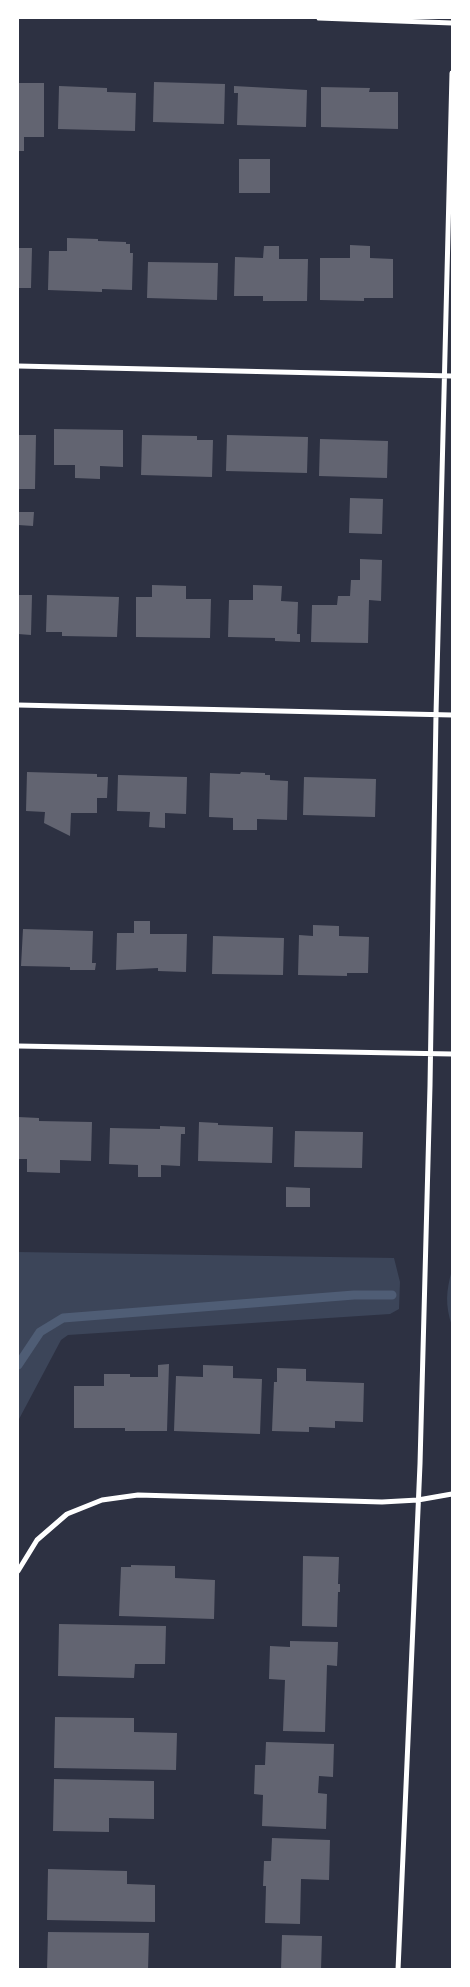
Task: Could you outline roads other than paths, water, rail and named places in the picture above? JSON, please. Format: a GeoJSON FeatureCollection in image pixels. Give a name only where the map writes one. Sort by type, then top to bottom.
{"type":"FeatureCollection","features":[{"type":"Feature","properties":{"kind":"street"},"geometry":{"type":"LineString","coordinates":[[319,18],[452,23]]}},
{"type":"Feature","properties":{"kind":"street"},"geometry":{"type":"LineString","coordinates":[[398,1970],[418,1500],[431,1053],[436,714],[446,376],[452,73]]}},
{"type":"Feature","properties":{"kind":"street"},"geometry":{"type":"LineString","coordinates":[[18,366],[452,376]]}},
{"type":"Feature","properties":{"kind":"street"},"geometry":{"type":"LineString","coordinates":[[18,705],[452,715]]}},
{"type":"Feature","properties":{"kind":"street"},"geometry":{"type":"LineString","coordinates":[[18,1046],[452,1054]]}},
{"type":"Feature","properties":{"kind":"street"},"geometry":{"type":"LineString","coordinates":[[18,1571],[37,1540],[67,1514],[102,1500],[138,1495],[382,1502],[418,1500],[452,1494]]}},
{"type":"Feature","properties":{"kind":"waterway"},"geometry":{"type":"LineString","coordinates":[[18,1365],[40,1332],[63,1318],[354,1295],[392,1295]]}}]}
